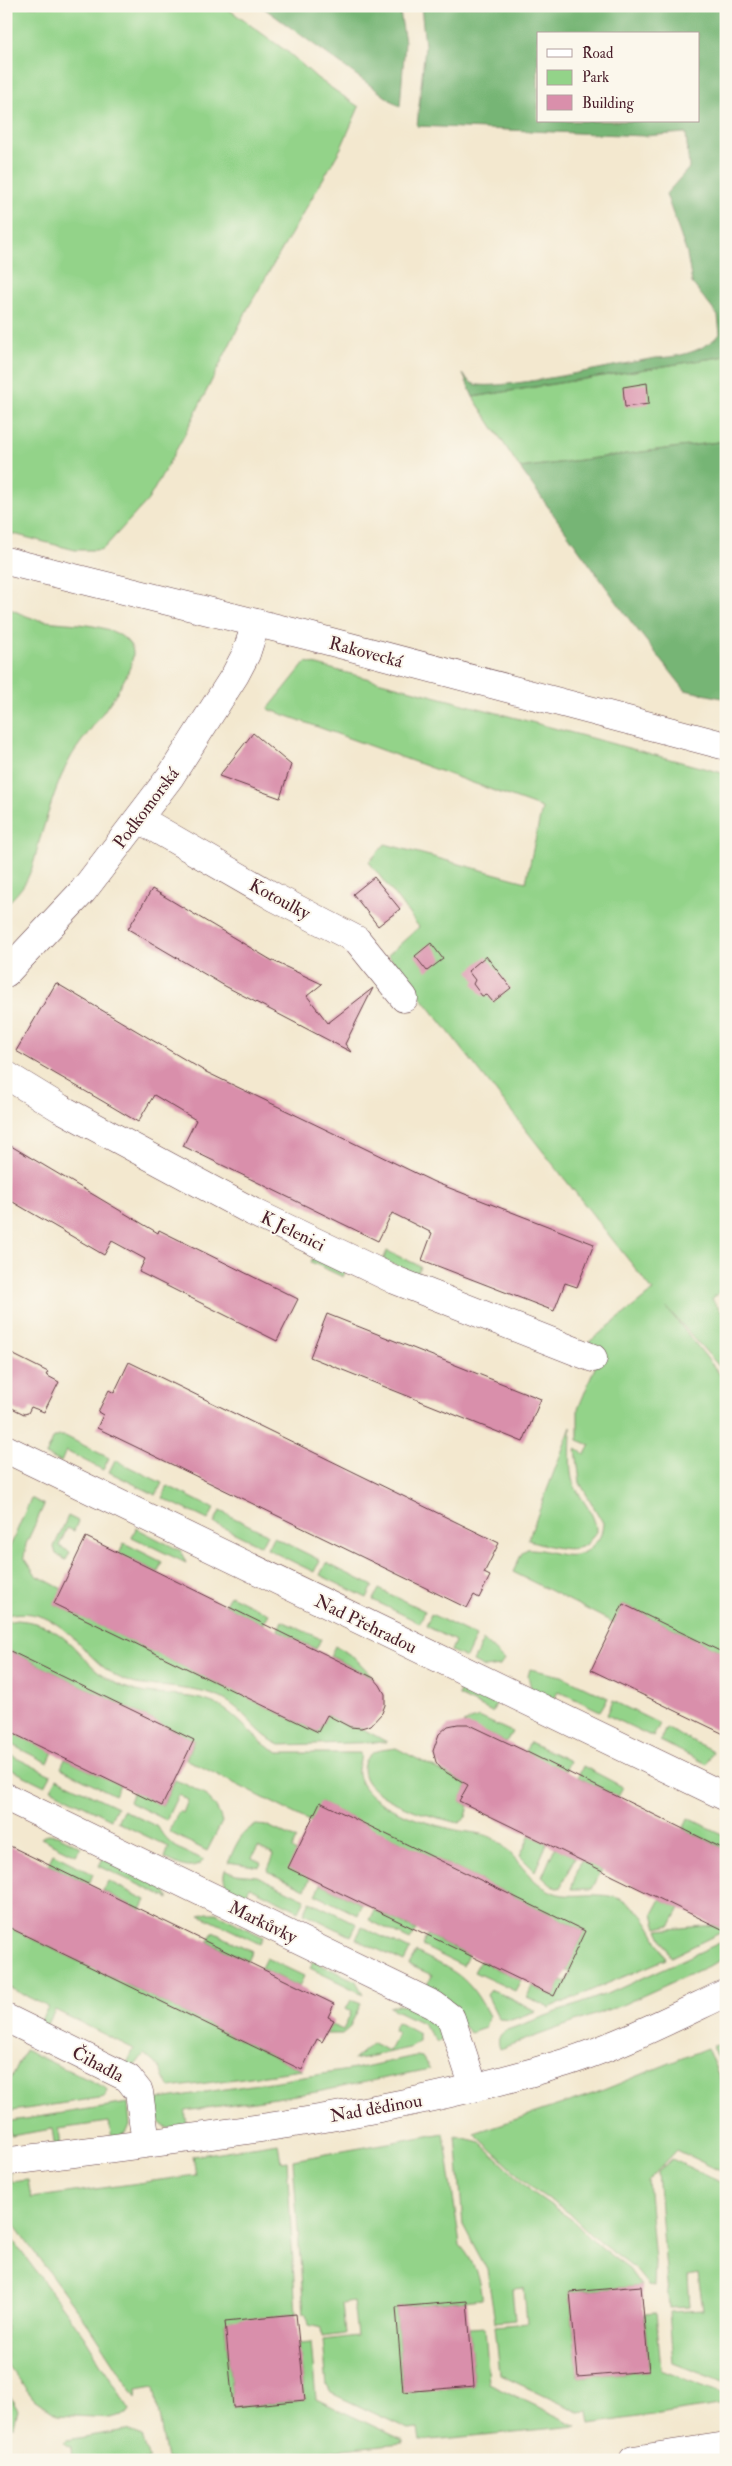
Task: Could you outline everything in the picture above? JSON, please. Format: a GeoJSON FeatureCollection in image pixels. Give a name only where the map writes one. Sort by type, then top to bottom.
{"type":"FeatureCollection","features":[{"type":"Feature","properties":{"kind":"street","name":"Rakovecká"},"geometry":{"type":"LineString","coordinates":[[6,561],[256,623],[726,746]]}},
{"type":"Feature","properties":{"kind":"street","name":"Podkomorská"},"geometry":{"type":"LineString","coordinates":[[6,973],[83,891],[170,777],[235,675],[246,654],[256,623]]}},
{"type":"Feature","properties":{"kind":"street","name":"Kotoulky"},"geometry":{"type":"LineString","coordinates":[[139,819],[276,898],[357,940],[404,998]]}},
{"type":"Feature","properties":{"kind":"street","name":"K Jelenici"},"geometry":{"type":"LineString","coordinates":[[6,1076],[60,1108],[253,1212],[386,1276],[593,1358]]}},
{"type":"Feature","properties":{"kind":"street","name":"Nad Přehradou"},"geometry":{"type":"LineString","coordinates":[[6,1449],[726,1798]]}},
{"type":"Feature","properties":{"kind":"street","name":"Markůvky"},"geometry":{"type":"LineString","coordinates":[[6,1797],[434,2005],[451,2018],[474,2088]]}},
{"type":"Feature","properties":{"kind":"street","name":"Nad dědinou"},"geometry":{"type":"LineString","coordinates":[[11,2161],[289,2124],[474,2088],[569,2061],[726,1993]]}},
{"type":"Feature","properties":{"kind":"street","name":"Čihadla"},"geometry":{"type":"LineString","coordinates":[[6,2018],[128,2078],[139,2092],[146,2144]]}},
{"type":"Feature","properties":{"kind":"street"},"geometry":{"type":"LineString","coordinates":[[633,2460],[726,2446]]}},
{"type":"Feature","properties":{"kind":"green space"},"geometry":{"type":"Polygon","coordinates":[[[6,6],[224,6],[289,53],[317,78],[359,107],[341,148],[248,308],[184,436],[148,500],[104,548],[99,550],[75,550],[6,532],[6,6]]]}},
{"type":"Feature","properties":{"kind":"green space"},"geometry":{"type":"Polygon","coordinates":[[[261,6],[399,6],[405,42],[400,107],[261,6]]]}},
{"type":"Feature","properties":{"kind":"green space"},"geometry":{"type":"Polygon","coordinates":[[[421,6],[726,6],[726,356],[473,397],[463,374],[474,384],[508,384],[533,381],[690,352],[706,345],[720,334],[718,316],[692,283],[687,254],[666,194],[689,168],[686,133],[644,136],[417,126],[425,46],[421,6]]]}},
{"type":"Feature","properties":{"kind":"green space"},"geometry":{"type":"Polygon","coordinates":[[[726,356],[726,441],[520,468],[473,397],[726,356]]]}},
{"type":"Feature","properties":{"kind":"green space"},"geometry":{"type":"Polygon","coordinates":[[[726,441],[726,699],[685,690],[632,623],[520,468],[726,441]]]}},
{"type":"Feature","properties":{"kind":"green space"},"geometry":{"type":"Polygon","coordinates":[[[6,607],[35,619],[100,627],[113,631],[123,637],[131,646],[133,656],[121,685],[71,757],[53,799],[31,871],[22,887],[6,905],[6,607]]]}},
{"type":"Feature","properties":{"kind":"green space"},"geometry":{"type":"Polygon","coordinates":[[[306,662],[726,774],[726,1286],[712,1299],[726,1318],[726,1374],[667,1308],[726,1382],[726,1654],[623,1604],[614,1623],[513,1572],[522,1553],[527,1549],[536,1549],[562,1555],[578,1554],[586,1551],[600,1537],[603,1523],[580,1483],[576,1449],[585,1454],[590,1445],[578,1440],[578,1409],[598,1360],[589,1342],[653,1291],[388,955],[419,927],[369,862],[385,844],[526,882],[542,808],[268,709],[306,662]]]}},
{"type":"Feature","properties":{"kind":"green space"},"geometry":{"type":"Polygon","coordinates":[[[387,1251],[420,1266],[417,1275],[383,1260],[387,1251]]]}},
{"type":"Feature","properties":{"kind":"green space"},"geometry":{"type":"Polygon","coordinates":[[[315,1255],[346,1270],[343,1277],[311,1262],[315,1255]]]}},
{"type":"Feature","properties":{"kind":"green space"},"geometry":{"type":"Polygon","coordinates":[[[571,1427],[570,1460],[572,1479],[593,1518],[596,1532],[586,1544],[573,1549],[565,1549],[528,1540],[571,1427]]]}},
{"type":"Feature","properties":{"kind":"green space"},"geometry":{"type":"Polygon","coordinates":[[[65,1436],[109,1458],[103,1470],[66,1451],[61,1462],[46,1455],[53,1439],[65,1436]]]}},
{"type":"Feature","properties":{"kind":"green space"},"geometry":{"type":"Polygon","coordinates":[[[115,1460],[162,1483],[156,1495],[109,1472],[115,1460]]]}},
{"type":"Feature","properties":{"kind":"green space"},"geometry":{"type":"Polygon","coordinates":[[[168,1486],[214,1509],[208,1520],[162,1498],[168,1486]]]}},
{"type":"Feature","properties":{"kind":"green space"},"geometry":{"type":"Polygon","coordinates":[[[31,1498],[44,1505],[26,1544],[24,1557],[36,1575],[62,1589],[55,1604],[318,1732],[327,1715],[350,1727],[361,1728],[387,1742],[280,1745],[264,1735],[237,1709],[221,1698],[195,1691],[129,1682],[108,1671],[58,1625],[43,1617],[26,1614],[6,1615],[6,1556],[31,1498]]]}},
{"type":"Feature","properties":{"kind":"green space"},"geometry":{"type":"Polygon","coordinates":[[[220,1511],[267,1534],[261,1546],[214,1523],[220,1511]]]}},
{"type":"Feature","properties":{"kind":"green space"},"geometry":{"type":"Polygon","coordinates":[[[68,1516],[78,1521],[74,1531],[67,1528],[59,1546],[70,1552],[66,1560],[56,1554],[54,1547],[68,1516]]]}},
{"type":"Feature","properties":{"kind":"green space"},"geometry":{"type":"Polygon","coordinates":[[[136,1528],[181,1551],[186,1563],[132,1537],[136,1528]]]}},
{"type":"Feature","properties":{"kind":"green space"},"geometry":{"type":"Polygon","coordinates":[[[273,1537],[320,1560],[314,1572],[267,1549],[273,1537]]]}},
{"type":"Feature","properties":{"kind":"green space"},"geometry":{"type":"Polygon","coordinates":[[[124,1543],[162,1562],[158,1572],[119,1554],[124,1543]]]}},
{"type":"Feature","properties":{"kind":"green space"},"geometry":{"type":"Polygon","coordinates":[[[326,1563],[373,1586],[367,1598],[320,1575],[326,1563]]]}},
{"type":"Feature","properties":{"kind":"green space"},"geometry":{"type":"Polygon","coordinates":[[[379,1589],[425,1611],[420,1623],[373,1600],[379,1589]]]}},
{"type":"Feature","properties":{"kind":"green space"},"geometry":{"type":"Polygon","coordinates":[[[230,1595],[269,1614],[263,1624],[225,1605],[230,1595]]]}},
{"type":"Feature","properties":{"kind":"green space"},"geometry":{"type":"Polygon","coordinates":[[[431,1614],[476,1636],[466,1658],[451,1651],[455,1641],[426,1626],[431,1614]]]}},
{"type":"Feature","properties":{"kind":"green space"},"geometry":{"type":"Polygon","coordinates":[[[17,1620],[36,1623],[52,1629],[108,1679],[124,1687],[146,1693],[202,1699],[223,1708],[262,1742],[279,1753],[360,1753],[358,1775],[365,1789],[374,1798],[416,1819],[491,1837],[510,1853],[536,1882],[552,1892],[568,1895],[611,1896],[623,1900],[642,1915],[649,1924],[666,1959],[549,2008],[527,1997],[532,1986],[554,1996],[561,1980],[566,1982],[571,1973],[566,1970],[585,1931],[321,1803],[311,1822],[186,1759],[194,1740],[6,1649],[6,1622],[17,1620]]]}},
{"type":"Feature","properties":{"kind":"green space"},"geometry":{"type":"Polygon","coordinates":[[[282,1621],[321,1639],[316,1649],[278,1630],[282,1621]]]}},
{"type":"Feature","properties":{"kind":"green space"},"geometry":{"type":"Polygon","coordinates":[[[483,1640],[504,1660],[500,1666],[485,1668],[473,1662],[483,1640]]]}},
{"type":"Feature","properties":{"kind":"green space"},"geometry":{"type":"Polygon","coordinates":[[[335,1646],[354,1657],[374,1678],[330,1656],[335,1646]]]}},
{"type":"Feature","properties":{"kind":"green space"},"geometry":{"type":"Polygon","coordinates":[[[530,1669],[562,1676],[608,1698],[600,1711],[558,1691],[553,1702],[532,1692],[528,1676],[530,1669]]]}},
{"type":"Feature","properties":{"kind":"green space"},"geometry":{"type":"Polygon","coordinates":[[[460,1686],[496,1704],[492,1712],[459,1696],[460,1686]]]}},
{"type":"Feature","properties":{"kind":"green space"},"geometry":{"type":"Polygon","coordinates":[[[613,1701],[660,1724],[653,1737],[607,1715],[613,1701]]]}},
{"type":"Feature","properties":{"kind":"green space"},"geometry":{"type":"Polygon","coordinates":[[[479,1717],[512,1732],[506,1742],[463,1723],[479,1717]]]}},
{"type":"Feature","properties":{"kind":"green space"},"geometry":{"type":"Polygon","coordinates":[[[666,1728],[713,1751],[707,1764],[660,1741],[666,1728]]]}},
{"type":"Feature","properties":{"kind":"green space"},"geometry":{"type":"Polygon","coordinates":[[[6,1730],[53,1752],[48,1763],[6,1742],[6,1730]]]}},
{"type":"Feature","properties":{"kind":"green space"},"geometry":{"type":"Polygon","coordinates":[[[530,1742],[570,1761],[565,1771],[525,1752],[530,1742]]]}},
{"type":"Feature","properties":{"kind":"green space"},"geometry":{"type":"Polygon","coordinates":[[[396,1748],[468,1785],[460,1801],[469,1806],[466,1817],[459,1823],[416,1811],[384,1796],[371,1787],[364,1776],[366,1759],[377,1751],[396,1748]]]}},
{"type":"Feature","properties":{"kind":"green space"},"geometry":{"type":"Polygon","coordinates":[[[6,1753],[51,1775],[45,1786],[6,1767],[6,1753]]]}},
{"type":"Feature","properties":{"kind":"green space"},"geometry":{"type":"Polygon","coordinates":[[[65,1759],[120,1785],[115,1795],[61,1768],[65,1759]]]}},
{"type":"Feature","properties":{"kind":"green space"},"geometry":{"type":"Polygon","coordinates":[[[583,1766],[623,1787],[618,1797],[578,1777],[583,1766]]]}},
{"type":"Feature","properties":{"kind":"green space"},"geometry":{"type":"Polygon","coordinates":[[[57,1778],[117,1807],[111,1819],[51,1789],[57,1778]]]}},
{"type":"Feature","properties":{"kind":"green space"},"geometry":{"type":"Polygon","coordinates":[[[175,1780],[204,1795],[219,1814],[222,1822],[207,1851],[171,1833],[170,1829],[179,1811],[183,1813],[188,1800],[178,1795],[166,1820],[129,1802],[133,1791],[162,1806],[175,1780]]]}},
{"type":"Feature","properties":{"kind":"green space"},"geometry":{"type":"Polygon","coordinates":[[[123,1810],[158,1827],[172,1844],[204,1860],[190,1867],[180,1865],[165,1858],[169,1847],[117,1822],[123,1810]]]}},
{"type":"Feature","properties":{"kind":"green space"},"geometry":{"type":"Polygon","coordinates":[[[688,1818],[726,1836],[723,1848],[683,1829],[688,1818]]]}},
{"type":"Feature","properties":{"kind":"green space"},"geometry":{"type":"Polygon","coordinates":[[[256,1825],[268,1826],[296,1839],[292,1849],[296,1852],[310,1878],[305,1889],[267,1871],[274,1855],[258,1847],[252,1858],[262,1863],[260,1867],[228,1862],[242,1836],[256,1825]]]}},
{"type":"Feature","properties":{"kind":"green space"},"geometry":{"type":"Polygon","coordinates":[[[47,1834],[58,1835],[81,1847],[76,1855],[41,1838],[47,1834]]]}},
{"type":"Feature","properties":{"kind":"green space"},"geometry":{"type":"Polygon","coordinates":[[[530,1835],[547,1843],[535,1871],[520,1856],[530,1835]]]}},
{"type":"Feature","properties":{"kind":"green space"},"geometry":{"type":"Polygon","coordinates":[[[555,1847],[575,1857],[560,1888],[551,1885],[542,1877],[555,1847]]]}},
{"type":"Feature","properties":{"kind":"green space"},"geometry":{"type":"Polygon","coordinates":[[[53,1854],[93,1874],[89,1884],[48,1864],[53,1854]]]}},
{"type":"Feature","properties":{"kind":"green space"},"geometry":{"type":"Polygon","coordinates":[[[103,1858],[162,1886],[169,1899],[99,1866],[103,1858]]]}},
{"type":"Feature","properties":{"kind":"green space"},"geometry":{"type":"Polygon","coordinates":[[[581,1860],[602,1870],[592,1889],[571,1889],[581,1860]]]}},
{"type":"Feature","properties":{"kind":"green space"},"geometry":{"type":"Polygon","coordinates":[[[225,1869],[236,1874],[257,1876],[305,1899],[299,1911],[250,1887],[244,1898],[228,1887],[224,1879],[225,1869]]]}},
{"type":"Feature","properties":{"kind":"green space"},"geometry":{"type":"Polygon","coordinates":[[[108,1881],[146,1900],[141,1910],[103,1891],[108,1881]]]}},
{"type":"Feature","properties":{"kind":"green space"},"geometry":{"type":"Polygon","coordinates":[[[321,1884],[362,1904],[358,1915],[316,1895],[321,1884]]]}},
{"type":"Feature","properties":{"kind":"green space"},"geometry":{"type":"Polygon","coordinates":[[[661,1899],[680,1908],[671,1925],[657,1928],[653,1914],[661,1899]]]}},
{"type":"Feature","properties":{"kind":"green space"},"geometry":{"type":"Polygon","coordinates":[[[310,1901],[357,1924],[351,1936],[304,1913],[310,1901]]]}},
{"type":"Feature","properties":{"kind":"green space"},"geometry":{"type":"Polygon","coordinates":[[[374,1910],[416,1930],[410,1940],[369,1920],[374,1910]]]}},
{"type":"Feature","properties":{"kind":"green space"},"geometry":{"type":"Polygon","coordinates":[[[216,1913],[263,1937],[260,1944],[200,1915],[216,1913]]]}},
{"type":"Feature","properties":{"kind":"green space"},"geometry":{"type":"Polygon","coordinates":[[[714,1925],[726,1930],[671,1957],[658,1930],[714,1925]]]}},
{"type":"Feature","properties":{"kind":"green space"},"geometry":{"type":"Polygon","coordinates":[[[6,1926],[302,2070],[170,2088],[160,2068],[144,2054],[133,2068],[126,2065],[134,2049],[55,2010],[47,2026],[40,2022],[48,2007],[6,1986],[6,1926]]]}},
{"type":"Feature","properties":{"kind":"green space"},"geometry":{"type":"Polygon","coordinates":[[[362,1927],[410,1950],[404,1962],[356,1939],[362,1927]]]}},
{"type":"Feature","properties":{"kind":"green space"},"geometry":{"type":"Polygon","coordinates":[[[213,1932],[252,1951],[247,1961],[208,1942],[213,1932]]]}},
{"type":"Feature","properties":{"kind":"green space"},"geometry":{"type":"Polygon","coordinates":[[[427,1935],[468,1955],[463,1966],[422,1946],[427,1935]]]}},
{"type":"Feature","properties":{"kind":"green space"},"geometry":{"type":"Polygon","coordinates":[[[726,1940],[726,1957],[715,1963],[622,2005],[500,2049],[499,2038],[507,2030],[612,1992],[726,1940]]]}},
{"type":"Feature","properties":{"kind":"green space"},"geometry":{"type":"Polygon","coordinates":[[[416,1952],[451,1970],[467,1983],[489,2016],[485,2028],[470,2033],[427,1987],[432,1975],[409,1965],[416,1952]]]}},
{"type":"Feature","properties":{"kind":"green space"},"geometry":{"type":"Polygon","coordinates":[[[266,1958],[304,1976],[299,1987],[261,1968],[266,1958]]]}},
{"type":"Feature","properties":{"kind":"green space"},"geometry":{"type":"Polygon","coordinates":[[[313,1961],[356,1981],[363,1994],[310,1968],[313,1961]]]}},
{"type":"Feature","properties":{"kind":"green space"},"geometry":{"type":"Polygon","coordinates":[[[480,1961],[521,1980],[515,1991],[474,1972],[480,1961]]]}},
{"type":"Feature","properties":{"kind":"green space"},"geometry":{"type":"Polygon","coordinates":[[[491,1990],[536,2011],[511,2020],[499,2019],[487,1995],[491,1990]]]}},
{"type":"Feature","properties":{"kind":"green space"},"geometry":{"type":"Polygon","coordinates":[[[351,2000],[361,2004],[349,2028],[342,2034],[326,2034],[331,2025],[343,2030],[351,2012],[346,2009],[351,2000]]]}},
{"type":"Feature","properties":{"kind":"green space"},"geometry":{"type":"Polygon","coordinates":[[[398,2005],[414,2008],[427,2016],[442,2033],[445,2040],[437,2042],[422,2023],[389,2007],[398,2005]]]}},
{"type":"Feature","properties":{"kind":"green space"},"geometry":{"type":"Polygon","coordinates":[[[397,2022],[419,2034],[419,2042],[409,2048],[353,2060],[373,2043],[389,2051],[398,2033],[393,2030],[397,2022]]]}},
{"type":"Feature","properties":{"kind":"green space"},"geometry":{"type":"Polygon","coordinates":[[[726,2043],[726,2078],[712,2046],[726,2043]]]}},
{"type":"Feature","properties":{"kind":"green space"},"geometry":{"type":"Polygon","coordinates":[[[707,2048],[726,2093],[726,2174],[677,2150],[648,2181],[655,2261],[654,2286],[648,2285],[635,2269],[599,2242],[569,2213],[533,2189],[474,2133],[596,2093],[707,2048]]]}},
{"type":"Feature","properties":{"kind":"green space"},"geometry":{"type":"Polygon","coordinates":[[[25,2050],[104,2087],[107,2091],[105,2097],[6,2112],[6,2089],[25,2050]]]}},
{"type":"Feature","properties":{"kind":"green space"},"geometry":{"type":"Polygon","coordinates":[[[415,2056],[422,2057],[430,2069],[317,2092],[185,2111],[188,2130],[172,2129],[162,2125],[155,2109],[154,2100],[355,2069],[415,2056]]]}},
{"type":"Feature","properties":{"kind":"green space"},"geometry":{"type":"Polygon","coordinates":[[[128,2103],[130,2126],[126,2133],[112,2139],[109,2122],[58,2129],[60,2148],[55,2148],[52,2129],[11,2136],[9,2123],[11,2121],[128,2103]]]}},
{"type":"Feature","properties":{"kind":"green space"},"geometry":{"type":"Polygon","coordinates":[[[444,2133],[460,2245],[476,2270],[482,2299],[396,2307],[403,2392],[474,2386],[469,2328],[485,2327],[489,2383],[577,2426],[420,2441],[418,2428],[408,2429],[331,2393],[327,2386],[323,2340],[357,2336],[353,2301],[342,2303],[345,2334],[322,2337],[321,2328],[309,2325],[307,2314],[304,2314],[293,2160],[444,2133]]]}},
{"type":"Feature","properties":{"kind":"green space"},"geometry":{"type":"Polygon","coordinates":[[[456,2136],[480,2142],[532,2192],[572,2220],[597,2245],[629,2269],[641,2286],[570,2292],[578,2377],[649,2371],[644,2314],[656,2313],[661,2370],[726,2395],[726,2404],[590,2424],[588,2411],[579,2412],[500,2375],[495,2326],[527,2323],[524,2288],[512,2289],[515,2320],[495,2322],[487,2270],[463,2225],[456,2136]]]}},
{"type":"Feature","properties":{"kind":"green space"},"geometry":{"type":"Polygon","coordinates":[[[278,2143],[281,2162],[287,2161],[296,2314],[225,2322],[233,2407],[305,2400],[299,2343],[311,2342],[316,2399],[403,2440],[403,2443],[228,2460],[167,2460],[154,2387],[137,2390],[136,2398],[89,2326],[6,2214],[6,2170],[10,2172],[11,2182],[28,2180],[31,2198],[196,2175],[193,2156],[278,2143]]]}},
{"type":"Feature","properties":{"kind":"green space"},"geometry":{"type":"Polygon","coordinates":[[[672,2159],[726,2185],[726,2383],[673,2363],[669,2312],[703,2310],[698,2274],[688,2276],[690,2307],[669,2308],[658,2172],[672,2159]]]}},
{"type":"Feature","properties":{"kind":"green space"},"geometry":{"type":"Polygon","coordinates":[[[6,2231],[84,2336],[130,2410],[127,2414],[110,2418],[57,2415],[34,2399],[6,2364],[6,2231]]]}},
{"type":"Feature","properties":{"kind":"green space"},"geometry":{"type":"Polygon","coordinates":[[[6,2390],[18,2410],[14,2426],[6,2430],[6,2390]]]}},
{"type":"Feature","properties":{"kind":"green space"},"geometry":{"type":"Polygon","coordinates":[[[126,2430],[142,2436],[149,2460],[73,2460],[72,2448],[64,2443],[66,2440],[126,2430]]]}},
{"type":"Feature","properties":{"kind":"building"},"geometry":{"type":"Polygon","coordinates":[[[647,383],[649,404],[625,407],[623,387],[647,383]]]}},
{"type":"Feature","properties":{"kind":"building"},"geometry":{"type":"Polygon","coordinates":[[[253,733],[291,765],[280,798],[219,776],[253,733]]]}},
{"type":"Feature","properties":{"kind":"building"},"geometry":{"type":"Polygon","coordinates":[[[374,877],[400,909],[378,926],[353,894],[374,877]]]}},
{"type":"Feature","properties":{"kind":"building"},"geometry":{"type":"Polygon","coordinates":[[[152,889],[271,960],[322,984],[307,996],[328,1023],[373,988],[345,1044],[351,1052],[225,986],[128,929],[152,889]]]}},
{"type":"Feature","properties":{"kind":"building"},"geometry":{"type":"Polygon","coordinates":[[[431,943],[443,959],[427,971],[415,956],[431,943]]]}},
{"type":"Feature","properties":{"kind":"building"},"geometry":{"type":"Polygon","coordinates":[[[486,956],[511,988],[493,1002],[487,995],[482,996],[473,984],[475,980],[468,971],[486,956]]]}},
{"type":"Feature","properties":{"kind":"building"},"geometry":{"type":"Polygon","coordinates":[[[56,983],[206,1072],[434,1182],[594,1244],[577,1287],[565,1283],[554,1311],[422,1260],[432,1233],[392,1213],[378,1241],[183,1146],[196,1120],[154,1095],[138,1122],[16,1051],[56,983]]]}},
{"type":"Feature","properties":{"kind":"building"},"geometry":{"type":"Polygon","coordinates":[[[6,1143],[158,1233],[159,1230],[298,1299],[277,1341],[139,1272],[145,1259],[112,1241],[104,1255],[6,1198],[6,1143]]]}},
{"type":"Feature","properties":{"kind":"building"},"geometry":{"type":"Polygon","coordinates":[[[327,1314],[541,1399],[523,1442],[310,1357],[327,1314]]]}},
{"type":"Feature","properties":{"kind":"building"},"geometry":{"type":"Polygon","coordinates":[[[6,1351],[48,1372],[46,1375],[59,1382],[44,1412],[31,1407],[28,1413],[24,1414],[6,1405],[6,1351]]]}},
{"type":"Feature","properties":{"kind":"building"},"geometry":{"type":"Polygon","coordinates":[[[129,1362],[499,1543],[484,1573],[490,1576],[479,1598],[474,1595],[467,1608],[97,1428],[103,1415],[98,1412],[109,1390],[114,1393],[129,1362]]]}},
{"type":"Feature","properties":{"kind":"building"},"geometry":{"type":"Polygon","coordinates":[[[86,1537],[374,1678],[385,1694],[385,1705],[382,1713],[371,1725],[361,1728],[350,1727],[327,1715],[318,1732],[54,1604],[86,1537]]]}},
{"type":"Feature","properties":{"kind":"building"},"geometry":{"type":"Polygon","coordinates":[[[623,1604],[726,1654],[726,1735],[591,1670],[623,1604]]]}},
{"type":"Feature","properties":{"kind":"building"},"geometry":{"type":"Polygon","coordinates":[[[6,1649],[194,1740],[162,1806],[6,1730],[6,1649]]]}},
{"type":"Feature","properties":{"kind":"building"},"geometry":{"type":"Polygon","coordinates":[[[468,1724],[726,1850],[726,1931],[459,1801],[468,1785],[442,1770],[436,1762],[433,1751],[439,1734],[448,1726],[468,1724]]]}},
{"type":"Feature","properties":{"kind":"building"},"geometry":{"type":"Polygon","coordinates":[[[320,1802],[585,1931],[554,1996],[288,1868],[320,1802]]]}},
{"type":"Feature","properties":{"kind":"building"},"geometry":{"type":"Polygon","coordinates":[[[6,1844],[334,2004],[328,2017],[334,2020],[322,2042],[317,2039],[302,2070],[6,1926],[6,1844]]]}},
{"type":"Feature","properties":{"kind":"building"},"geometry":{"type":"Polygon","coordinates":[[[641,2286],[649,2371],[578,2377],[570,2292],[641,2286]]]}},
{"type":"Feature","properties":{"kind":"building"},"geometry":{"type":"Polygon","coordinates":[[[467,2301],[474,2386],[403,2392],[396,2307],[467,2301]]]}},
{"type":"Feature","properties":{"kind":"building"},"geometry":{"type":"Polygon","coordinates":[[[296,2314],[305,2400],[233,2407],[225,2321],[296,2314]]]}}]}
